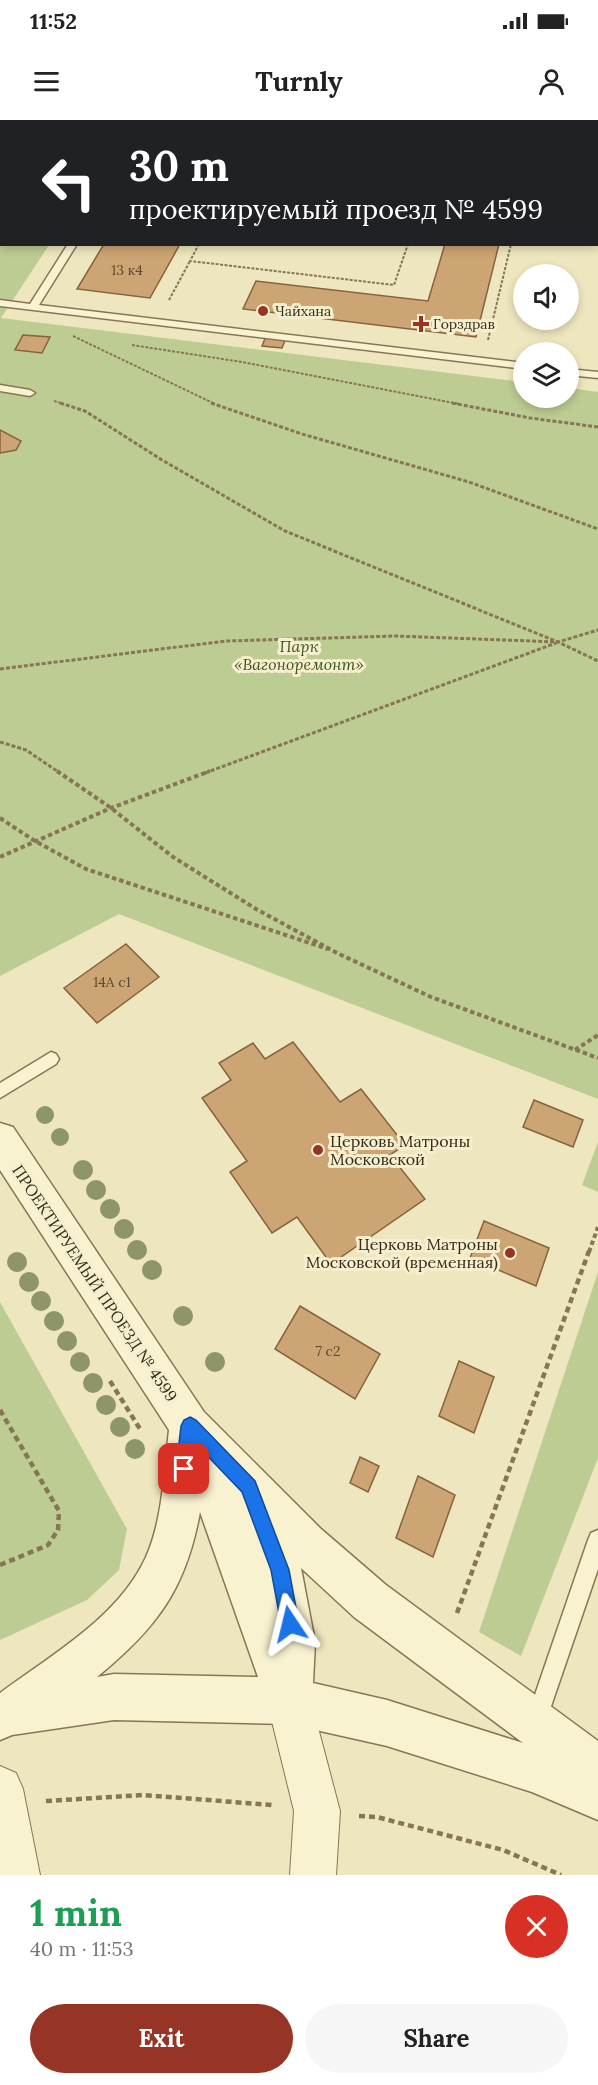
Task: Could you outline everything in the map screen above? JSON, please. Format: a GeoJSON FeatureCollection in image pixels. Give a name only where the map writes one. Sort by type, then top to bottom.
{"type":"FeatureCollection","features":[{"type":"Feature","properties":{"kind":"street","name":"ПРОЕКТИРУЕМЫЙ ПРОЕЗД № 4599"},"geometry":{"type":"LineString","coordinates":[[0,1139],[190,1426],[306,1544],[370,1600],[598,1770]]}},
{"type":"Feature","properties":{"kind":"street","name":"ПРОЕКТИРУЕМЫЙ ПРОЕЗД № 4599"},"geometry":{"type":"LineString","coordinates":[[190,1426],[289,1701]]}},
{"type":"Feature","properties":{"kind":"street"},"geometry":{"type":"LineString","coordinates":[[6,1714],[110,1635],[141,1605],[164,1566],[179,1513],[190,1426]]}},
{"type":"Feature","properties":{"kind":"street","name":"ПРОЕКТИРУЕМЫЙ ПРОЕЗД № 4599"},"geometry":{"type":"LineString","coordinates":[[249,1487],[282,1580],[293,1642],[289,1701]]}},
{"type":"Feature","properties":{"kind":"street"},"geometry":{"type":"LineString","coordinates":[[6,1714],[114,1697],[289,1701],[387,1723],[532,1769],[598,1796]]}},
{"type":"Feature","properties":{"kind":"street"},"geometry":{"type":"LineString","coordinates":[[289,1701],[317,1811],[313,1875]]}},
{"type":"Feature","properties":{"kind":"street"},"geometry":{"type":"LineString","coordinates":[[0,1789],[17,1875]]}},
{"type":"Feature","properties":{"kind":"lane"},"geometry":{"type":"LineString","coordinates":[[33,307],[72,246]]}},
{"type":"Feature","properties":{"kind":"lane"},"geometry":{"type":"LineString","coordinates":[[0,303],[513,365]]}},
{"type":"Feature","properties":{"kind":"lane"},"geometry":{"type":"LineString","coordinates":[[579,373],[598,375]]}},
{"type":"Feature","properties":{"kind":"lane"},"geometry":{"type":"LineString","coordinates":[[0,388],[30,393]]}},
{"type":"Feature","properties":{"kind":"lane"},"geometry":{"type":"LineString","coordinates":[[0,1091],[51,1059]]}},
{"type":"Feature","properties":{"kind":"lane"},"geometry":{"type":"LineString","coordinates":[[535,1724],[598,1540]]}},
{"type":"Feature","properties":{"kind":"path"},"geometry":{"type":"LineString","coordinates":[[167,305],[198,246]]}},
{"type":"Feature","properties":{"kind":"path"},"geometry":{"type":"LineString","coordinates":[[190,261],[394,285],[407,246]]}},
{"type":"Feature","properties":{"kind":"path"},"geometry":{"type":"LineString","coordinates":[[483,361],[511,246]]}},
{"type":"Feature","properties":{"kind":"path"},"geometry":{"type":"LineString","coordinates":[[95,339],[72,336],[203,400],[302,434],[470,482],[598,529]]}},
{"type":"Feature","properties":{"kind":"path"},"geometry":{"type":"LineString","coordinates":[[129,344],[242,362],[530,418],[598,426]]}},
{"type":"Feature","properties":{"kind":"path"},"geometry":{"type":"LineString","coordinates":[[30,393],[85,411],[162,460],[285,531],[558,642],[598,661]]}},
{"type":"Feature","properties":{"kind":"path"},"geometry":{"type":"LineString","coordinates":[[0,857],[111,808],[558,642],[598,630]]}},
{"type":"Feature","properties":{"kind":"path"},"geometry":{"type":"LineString","coordinates":[[0,669],[226,641],[396,636],[558,642]]}},
{"type":"Feature","properties":{"kind":"path"},"geometry":{"type":"LineString","coordinates":[[0,742],[26,750],[111,808],[173,857],[256,909],[337,952],[431,997],[598,1058]]}},
{"type":"Feature","properties":{"kind":"path"},"geometry":{"type":"LineString","coordinates":[[0,818],[35,841],[86,869],[337,952]]}},
{"type":"Feature","properties":{"kind":"path"},"geometry":{"type":"LineString","coordinates":[[574,1050],[598,1035]]}},
{"type":"Feature","properties":{"kind":"path"},"geometry":{"type":"LineString","coordinates":[[454,1619],[598,1227]]}},
{"type":"Feature","properties":{"kind":"path"},"geometry":{"type":"LineString","coordinates":[[0,1410],[59,1512],[58,1530],[48,1545],[0,1565]]}},
{"type":"Feature","properties":{"kind":"path"},"geometry":{"type":"LineString","coordinates":[[43,1801],[143,1795],[277,1805]]}},
{"type":"Feature","properties":{"kind":"path"},"geometry":{"type":"LineString","coordinates":[[346,1815],[377,1817],[503,1850],[561,1875]]}},
{"type":"Feature","properties":{"kind":"green space","name":"Парк «Вагоноремонт»"},"geometry":{"type":"Polygon","coordinates":[[[0,246],[48,246],[1,318],[513,381],[513,408],[579,408],[579,389],[598,392],[598,1099],[119,914],[0,976],[0,246]]]}},
{"type":"Feature","properties":{"kind":"green space"},"geometry":{"type":"Polygon","coordinates":[[[598,1142],[598,1192],[582,1185],[598,1142]]]}},
{"type":"Feature","properties":{"kind":"green space"},"geometry":{"type":"Polygon","coordinates":[[[598,1272],[598,1458],[521,1656],[479,1632],[598,1272]]]}},
{"type":"Feature","properties":{"kind":"green space"},"geometry":{"type":"Polygon","coordinates":[[[0,1302],[127,1529],[119,1570],[87,1600],[0,1640],[0,1302]]]}},
{"type":"Feature","properties":{"kind":"building"},"geometry":{"type":"Polygon","coordinates":[[[103,246],[179,246],[150,298],[77,289],[103,246]]]}},
{"type":"Feature","properties":{"kind":"building"},"geometry":{"type":"Polygon","coordinates":[[[444,246],[499,246],[476,337],[243,309],[256,281],[428,301],[444,246]]]}},
{"type":"Feature","properties":{"kind":"building"},"geometry":{"type":"Polygon","coordinates":[[[23,335],[50,337],[42,353],[15,350],[23,335]]]}},
{"type":"Feature","properties":{"kind":"building"},"geometry":{"type":"Polygon","coordinates":[[[266,336],[286,338],[282,348],[262,346],[266,336]]]}},
{"type":"Feature","properties":{"kind":"building"},"geometry":{"type":"Polygon","coordinates":[[[0,430],[21,441],[16,450],[0,453],[0,430]]]}},
{"type":"Feature","properties":{"kind":"building"},"geometry":{"type":"Polygon","coordinates":[[[126,944],[159,977],[97,1023],[64,988],[126,944]]]}},
{"type":"Feature","properties":{"kind":"building","name":"Церковь Матроны Московской"},"geometry":{"type":"Polygon","coordinates":[[[293,1042],[340,1102],[361,1089],[405,1145],[390,1155],[425,1199],[331,1264],[297,1217],[272,1233],[230,1172],[247,1161],[202,1098],[231,1080],[219,1063],[253,1043],[265,1059],[293,1042]]]}},
{"type":"Feature","properties":{"kind":"building"},"geometry":{"type":"Polygon","coordinates":[[[534,1100],[583,1120],[573,1147],[523,1127],[534,1100]]]}},
{"type":"Feature","properties":{"kind":"building","name":"Церковь Матроны Московской (временная)"},"geometry":{"type":"Polygon","coordinates":[[[484,1221],[549,1248],[536,1286],[470,1258],[484,1221]]]}},
{"type":"Feature","properties":{"kind":"building"},"geometry":{"type":"Polygon","coordinates":[[[300,1306],[380,1354],[355,1399],[275,1349],[300,1306]]]}},
{"type":"Feature","properties":{"kind":"building"},"geometry":{"type":"Polygon","coordinates":[[[459,1361],[494,1377],[474,1433],[439,1416],[459,1361]]]}},
{"type":"Feature","properties":{"kind":"building"},"geometry":{"type":"Polygon","coordinates":[[[360,1457],[379,1466],[368,1492],[350,1483],[360,1457]]]}},
{"type":"Feature","properties":{"kind":"building"},"geometry":{"type":"Polygon","coordinates":[[[418,1476],[455,1495],[433,1557],[396,1538],[418,1476]]]}},
{"type":"Feature","properties":{"kind":"place","name":"Чайхана"},"geometry":{"type":"Point","coordinates":[263,311]}},
{"type":"Feature","properties":{"kind":"place","name":"Горздрав"},"geometry":{"type":"Point","coordinates":[421,324]}},
{"type":"Feature","properties":{"kind":"place","name":"Церковь Матроны Московской"},"geometry":{"type":"Point","coordinates":[318,1150]}},
{"type":"Feature","properties":{"kind":"place","name":"Церковь Матроны Московской (временная)"},"geometry":{"type":"Point","coordinates":[510,1253]}},
{"type":"Feature","properties":{"kind":"route"},"geometry":{"type":"LineString","coordinates":[[184,1469],[190,1426],[249,1487],[280,1570],[290,1624]]}}]}
